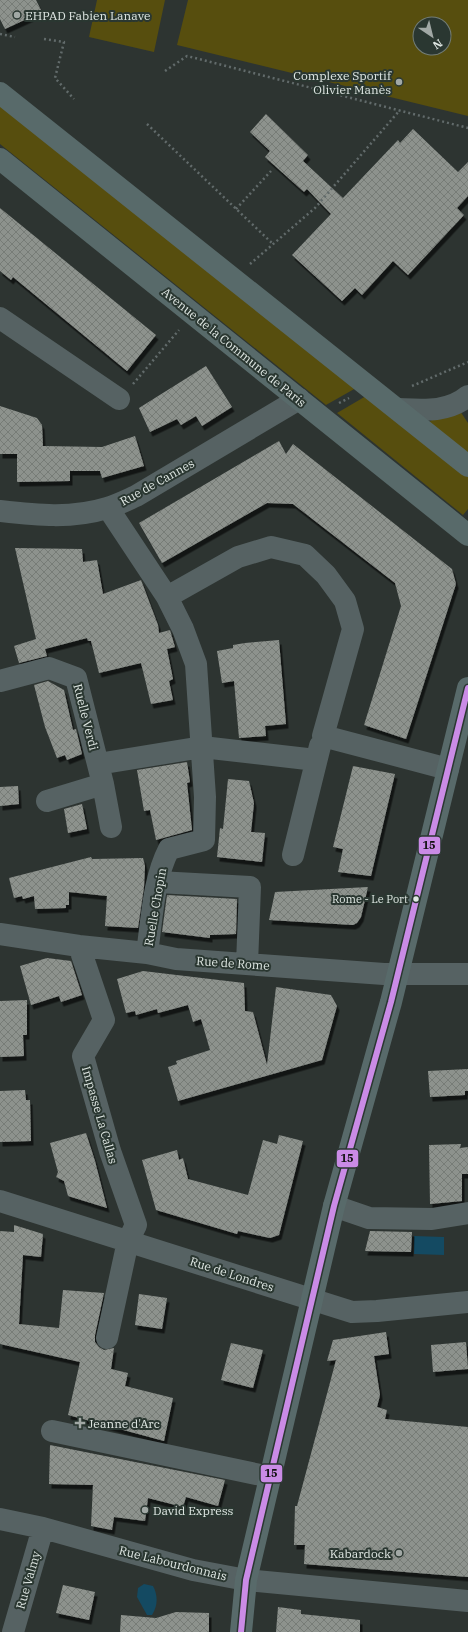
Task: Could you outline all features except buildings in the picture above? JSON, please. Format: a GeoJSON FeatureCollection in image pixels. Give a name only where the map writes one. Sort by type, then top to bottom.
{"type":"FeatureCollection","features":[{"type":"Feature","properties":{"kind":"main road"},"geometry":{"type":"LineString","coordinates":[[0,93],[468,466]]}},
{"type":"Feature","properties":{"kind":"main road","name":"Avenue de la Commune de Paris"},"geometry":{"type":"LineString","coordinates":[[0,159],[468,535]]}},
{"type":"Feature","properties":{"kind":"main road"},"geometry":{"type":"LineString","coordinates":[[241,1632],[246,1580],[334,1206],[375,1064],[468,689]]}},
{"type":"Feature","properties":{"kind":"street"},"geometry":{"type":"LineString","coordinates":[[0,318],[119,399]]}},
{"type":"Feature","properties":{"kind":"street"},"geometry":{"type":"LineString","coordinates":[[398,409],[435,411],[460,403],[468,396]]}},
{"type":"Feature","properties":{"kind":"street","name":"Rue de Cannes"},"geometry":{"type":"LineString","coordinates":[[0,511],[37,515],[73,515],[108,508],[136,496],[299,399]]}},
{"type":"Feature","properties":{"kind":"street"},"geometry":{"type":"LineString","coordinates":[[108,508],[167,597],[183,629],[196,664],[202,747]]}},
{"type":"Feature","properties":{"kind":"street"},"geometry":{"type":"LineString","coordinates":[[167,597],[238,557],[271,547],[306,555],[326,575],[345,601],[353,629],[316,760],[293,855]]}},
{"type":"Feature","properties":{"kind":"street","name":"Ruelle Verdi"},"geometry":{"type":"LineString","coordinates":[[0,681],[49,668],[76,678],[101,774],[111,827]]}},
{"type":"Feature","properties":{"kind":"street"},"geometry":{"type":"LineString","coordinates":[[323,736],[448,769]]}},
{"type":"Feature","properties":{"kind":"street","name":"Ruelle Verdi"},"geometry":{"type":"LineString","coordinates":[[101,774],[202,747],[316,760]]}},
{"type":"Feature","properties":{"kind":"street","name":"Ruelle Chopin"},"geometry":{"type":"LineString","coordinates":[[147,953],[163,860],[169,849],[204,840],[205,798],[202,747]]}},
{"type":"Feature","properties":{"kind":"street"},"geometry":{"type":"LineString","coordinates":[[47,801],[101,774]]}},
{"type":"Feature","properties":{"kind":"street"},"geometry":{"type":"LineString","coordinates":[[158,882],[250,887],[247,964]]}},
{"type":"Feature","properties":{"kind":"street","name":"Rue de Rome"},"geometry":{"type":"LineString","coordinates":[[0,934],[79,946],[147,953],[176,959],[397,974],[468,974]]}},
{"type":"Feature","properties":{"kind":"street","name":"Impasse La Callas"},"geometry":{"type":"LineString","coordinates":[[79,946],[104,1020],[83,1056],[110,1151],[136,1225],[128,1241],[107,1338]]}},
{"type":"Feature","properties":{"kind":"street","name":"Rue de Londres"},"geometry":{"type":"LineString","coordinates":[[0,1201],[352,1312],[468,1302]]}},
{"type":"Feature","properties":{"kind":"street"},"geometry":{"type":"LineString","coordinates":[[334,1206],[369,1218],[432,1219],[468,1213]]}},
{"type":"Feature","properties":{"kind":"street"},"geometry":{"type":"LineString","coordinates":[[52,1431],[270,1477]]}},
{"type":"Feature","properties":{"kind":"street","name":"Rue Labourdonnais"},"geometry":{"type":"LineString","coordinates":[[0,1519],[43,1528],[193,1570],[246,1580],[468,1601]]}},
{"type":"Feature","properties":{"kind":"street","name":"Rue Valmy"},"geometry":{"type":"LineString","coordinates":[[13,1632],[43,1528]]}},
{"type":"Feature","properties":{"kind":"path"},"geometry":{"type":"LineString","coordinates":[[0,34],[15,37]]}},
{"type":"Feature","properties":{"kind":"path"},"geometry":{"type":"LineString","coordinates":[[44,39],[64,42],[55,78],[74,99]]}},
{"type":"Feature","properties":{"kind":"path"},"geometry":{"type":"LineString","coordinates":[[165,71],[187,56],[468,128]]}},
{"type":"Feature","properties":{"kind":"path"},"geometry":{"type":"LineString","coordinates":[[250,264],[315,208],[400,110]]}},
{"type":"Feature","properties":{"kind":"path"},"geometry":{"type":"LineString","coordinates":[[147,124],[273,244]]}},
{"type":"Feature","properties":{"kind":"path"},"geometry":{"type":"LineString","coordinates":[[236,209],[271,171]]}},
{"type":"Feature","properties":{"kind":"path"},"geometry":{"type":"LineString","coordinates":[[119,399],[193,314]]}},
{"type":"Feature","properties":{"kind":"path"},"geometry":{"type":"LineString","coordinates":[[406,389],[468,362]]}},
{"type":"Feature","properties":{"kind":"path"},"geometry":{"type":"LineString","coordinates":[[336,405],[354,395]]}},
{"type":"Feature","properties":{"kind":"shaded area"},"geometry":{"type":"Polygon","coordinates":[[[97,0],[165,0],[154,52],[89,37],[97,0]]]}},
{"type":"Feature","properties":{"kind":"shaded area","name":"Complexe Sportif Olivier Manès"},"geometry":{"type":"Polygon","coordinates":[[[188,0],[468,0],[468,116],[177,45],[188,0]]]}},
{"type":"Feature","properties":{"kind":"shaded area"},"geometry":{"type":"Polygon","coordinates":[[[0,103],[356,388],[326,405],[0,144],[0,103]]]}},
{"type":"Feature","properties":{"kind":"shaded area"},"geometry":{"type":"Polygon","coordinates":[[[366,396],[468,477],[468,509],[463,515],[337,413],[366,396]]]}},
{"type":"Feature","properties":{"kind":"shaded area"},"geometry":{"type":"Polygon","coordinates":[[[460,411],[468,423],[468,456],[428,423],[432,420],[460,411]]]}},
{"type":"Feature","properties":{"kind":"water"},"geometry":{"type":"Polygon","coordinates":[[[414,1236],[444,1237],[444,1255],[414,1254],[414,1236]]]}},
{"type":"Feature","properties":{"kind":"water"},"geometry":{"type":"Polygon","coordinates":[[[144,1584],[153,1586],[156,1593],[157,1600],[152,1615],[147,1615],[137,1597],[138,1588],[144,1584]]]}},
{"type":"Feature","properties":{"kind":"transit line","name":"15"},"geometry":{"type":"LineString","coordinates":[[241,1632],[246,1580],[334,1206],[391,1002],[468,688]]}},
{"type":"Feature","properties":{"kind":"place","name":"EHPAD Fabien Lanave"},"geometry":{"type":"Point","coordinates":[17,15]}},
{"type":"Feature","properties":{"kind":"place","name":"Complexe Sportif Olivier Manès"},"geometry":{"type":"Point","coordinates":[399,82]}},
{"type":"Feature","properties":{"kind":"place","name":"Rome - Le Port"},"geometry":{"type":"Point","coordinates":[416,899]}},
{"type":"Feature","properties":{"kind":"place","name":"Jeanne d'Arc"},"geometry":{"type":"Point","coordinates":[80,1423]}},
{"type":"Feature","properties":{"kind":"place","name":"David Express"},"geometry":{"type":"Point","coordinates":[145,1510]}},
{"type":"Feature","properties":{"kind":"place","name":"Kabardock"},"geometry":{"type":"Point","coordinates":[399,1553]}}]}
